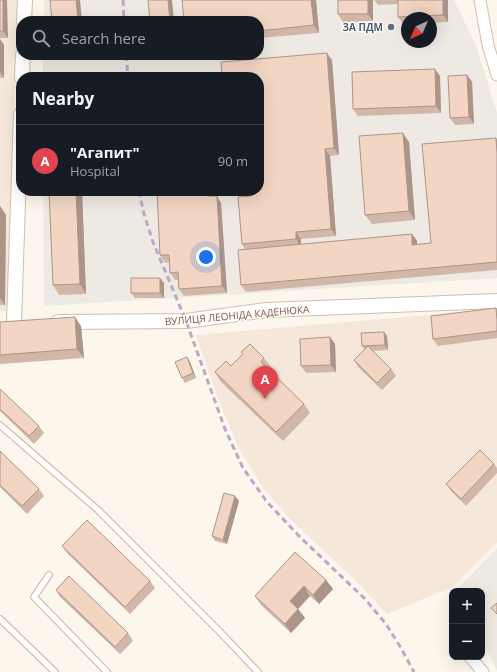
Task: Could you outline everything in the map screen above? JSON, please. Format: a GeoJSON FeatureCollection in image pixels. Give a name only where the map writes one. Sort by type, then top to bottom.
{"type":"FeatureCollection","features":[{"type":"Feature","properties":{"kind":"street"},"geometry":{"type":"LineString","coordinates":[[24,16],[25,0]]}},
{"type":"Feature","properties":{"kind":"street"},"geometry":{"type":"LineString","coordinates":[[480,0],[493,45],[497,75]]}},
{"type":"Feature","properties":{"kind":"street"},"geometry":{"type":"LineString","coordinates":[[22,72],[23,60]]}},
{"type":"Feature","properties":{"kind":"street"},"geometry":{"type":"LineString","coordinates":[[14,322],[18,196]]}},
{"type":"Feature","properties":{"kind":"street","name":"ВУЛИЦЯ ЛЕОНІДА КАДЕНЮКА"},"geometry":{"type":"LineString","coordinates":[[45,322],[186,321],[266,310],[497,301]]}},
{"type":"Feature","properties":{"kind":"street"},"geometry":{"type":"LineString","coordinates":[[0,323],[30,322]]}},
{"type":"Feature","properties":{"kind":"street"},"geometry":{"type":"LineString","coordinates":[[473,660],[483,672]]}},
{"type":"Feature","properties":{"kind":"lane"},"geometry":{"type":"LineString","coordinates":[[0,425],[98,510],[258,672]]}},
{"type":"Feature","properties":{"kind":"lane"},"geometry":{"type":"LineString","coordinates":[[49,575],[34,597],[107,672]]}},
{"type":"Feature","properties":{"kind":"lane"},"geometry":{"type":"LineString","coordinates":[[0,619],[55,672]]}},
{"type":"Feature","properties":{"kind":"shaded area"},"geometry":{"type":"Polygon","coordinates":[[[0,0],[18,0],[17,16],[16,16],[16,60],[8,311],[0,311],[0,0]]]}},
{"type":"Feature","properties":{"kind":"shaded area"},"geometry":{"type":"Polygon","coordinates":[[[44,0],[454,0],[477,48],[497,113],[497,278],[44,306],[43,196],[264,196],[264,72],[43,72],[43,60],[264,60],[264,16],[44,16],[44,0]]]}},
{"type":"Feature","properties":{"kind":"shaded area"},"geometry":{"type":"Polygon","coordinates":[[[497,309],[497,543],[454,586],[387,614],[353,578],[292,521],[263,488],[239,449],[218,399],[196,335],[497,309]]]}},
{"type":"Feature","properties":{"kind":"shaded area"},"geometry":{"type":"Polygon","coordinates":[[[497,548],[497,671],[485,646],[485,588],[458,588],[497,548]]]}},
{"type":"Feature","properties":{"kind":"building"},"geometry":{"type":"Polygon","coordinates":[[[0,0],[3,0],[3,31],[0,31],[0,0]]]}},
{"type":"Feature","properties":{"kind":"building"},"geometry":{"type":"Polygon","coordinates":[[[50,0],[76,0],[78,16],[52,16],[50,0]]]}},
{"type":"Feature","properties":{"kind":"building"},"geometry":{"type":"Polygon","coordinates":[[[148,0],[168,0],[170,16],[150,16],[148,0]]]}},
{"type":"Feature","properties":{"kind":"building"},"geometry":{"type":"Polygon","coordinates":[[[182,0],[311,0],[314,25],[264,30],[264,16],[184,16],[182,0]]]}},
{"type":"Feature","properties":{"kind":"building"},"geometry":{"type":"Polygon","coordinates":[[[338,0],[368,0],[368,14],[338,14],[338,0]]]}},
{"type":"Feature","properties":{"kind":"building"},"geometry":{"type":"Polygon","coordinates":[[[398,0],[443,0],[443,15],[437,15],[437,12],[401,12],[401,17],[398,17],[398,0]]]}},
{"type":"Feature","properties":{"kind":"building"},"geometry":{"type":"Polygon","coordinates":[[[327,53],[334,148],[325,149],[331,229],[296,232],[296,239],[242,244],[238,197],[264,196],[264,72],[222,72],[221,62],[264,60],[264,58],[327,53]]]}},
{"type":"Feature","properties":{"kind":"building"},"geometry":{"type":"Polygon","coordinates":[[[435,69],[436,106],[353,109],[352,72],[435,69]]]}},
{"type":"Feature","properties":{"kind":"building"},"geometry":{"type":"Polygon","coordinates":[[[467,75],[469,117],[450,118],[448,76],[467,75]]]}},
{"type":"Feature","properties":{"kind":"building"},"geometry":{"type":"Polygon","coordinates":[[[403,133],[409,211],[365,215],[359,136],[403,133]]]}},
{"type":"Feature","properties":{"kind":"building"},"geometry":{"type":"Polygon","coordinates":[[[496,138],[497,262],[241,285],[238,250],[412,234],[412,245],[431,243],[422,144],[496,138]]]}},
{"type":"Feature","properties":{"kind":"building"},"geometry":{"type":"Polygon","coordinates":[[[49,196],[76,196],[80,284],[53,285],[49,196]]]}},
{"type":"Feature","properties":{"kind":"building"},"geometry":{"type":"Polygon","coordinates":[[[157,196],[217,196],[222,286],[179,289],[178,272],[170,273],[169,255],[160,255],[157,196]]]}},
{"type":"Feature","properties":{"kind":"building"},"geometry":{"type":"Polygon","coordinates":[[[131,278],[160,278],[160,293],[131,293],[131,278]]]}},
{"type":"Feature","properties":{"kind":"building"},"geometry":{"type":"Polygon","coordinates":[[[496,308],[497,331],[433,339],[431,316],[496,308]]]}},
{"type":"Feature","properties":{"kind":"building"},"geometry":{"type":"Polygon","coordinates":[[[75,317],[77,349],[0,355],[0,322],[75,317]]]}},
{"type":"Feature","properties":{"kind":"building"},"geometry":{"type":"Polygon","coordinates":[[[384,332],[385,345],[362,346],[361,333],[384,332]]]}},
{"type":"Feature","properties":{"kind":"building"},"geometry":{"type":"Polygon","coordinates":[[[330,337],[331,365],[301,366],[300,339],[330,337]]]}},
{"type":"Feature","properties":{"kind":"building"},"geometry":{"type":"Polygon","coordinates":[[[250,344],[264,358],[261,362],[304,404],[276,432],[215,372],[226,361],[231,366],[243,354],[241,352],[250,344]]]}},
{"type":"Feature","properties":{"kind":"building"},"geometry":{"type":"Polygon","coordinates":[[[368,346],[391,369],[377,383],[354,360],[368,346]]]}},
{"type":"Feature","properties":{"kind":"building"},"geometry":{"type":"Polygon","coordinates":[[[187,357],[193,373],[182,378],[175,362],[187,357]]]}},
{"type":"Feature","properties":{"kind":"building"},"geometry":{"type":"Polygon","coordinates":[[[0,389],[39,426],[29,436],[0,409],[0,389]]]}},
{"type":"Feature","properties":{"kind":"building"},"geometry":{"type":"Polygon","coordinates":[[[480,450],[494,464],[461,499],[446,484],[480,450]]]}},
{"type":"Feature","properties":{"kind":"building"},"geometry":{"type":"Polygon","coordinates":[[[0,451],[39,489],[22,506],[0,485],[0,451]]]}},
{"type":"Feature","properties":{"kind":"building"},"geometry":{"type":"Polygon","coordinates":[[[224,493],[235,496],[223,540],[212,536],[224,493]]]}},
{"type":"Feature","properties":{"kind":"building"},"geometry":{"type":"Polygon","coordinates":[[[87,520],[150,581],[125,607],[62,546],[87,520]]]}},
{"type":"Feature","properties":{"kind":"building"},"geometry":{"type":"Polygon","coordinates":[[[295,552],[326,580],[313,595],[304,586],[290,601],[298,609],[285,624],[255,596],[295,552]]]}},
{"type":"Feature","properties":{"kind":"building"},"geometry":{"type":"Polygon","coordinates":[[[69,576],[128,633],[115,647],[56,590],[69,576]]]}},
{"type":"Feature","properties":{"kind":"building"},"geometry":{"type":"Polygon","coordinates":[[[497,603],[497,614],[491,608],[497,603]]]}},
{"type":"Feature","properties":{"kind":"railway"},"geometry":{"type":"LineString","coordinates":[[123,0],[124,16]]}},
{"type":"Feature","properties":{"kind":"railway"},"geometry":{"type":"LineString","coordinates":[[126,60],[128,72]]}},
{"type":"Feature","properties":{"kind":"railway"},"geometry":{"type":"LineString","coordinates":[[140,196],[153,242],[186,321],[225,429],[243,468],[267,502],[301,538],[365,599],[386,624],[414,672]]}},
{"type":"Feature","properties":{"kind":"place","name":"ЗА ПДМ"},"geometry":{"type":"Point","coordinates":[391,27]}},
{"type":"Feature","properties":{"kind":"place","name":"\"Агапит\""},"geometry":{"type":"Point","coordinates":[265,399]}}]}
